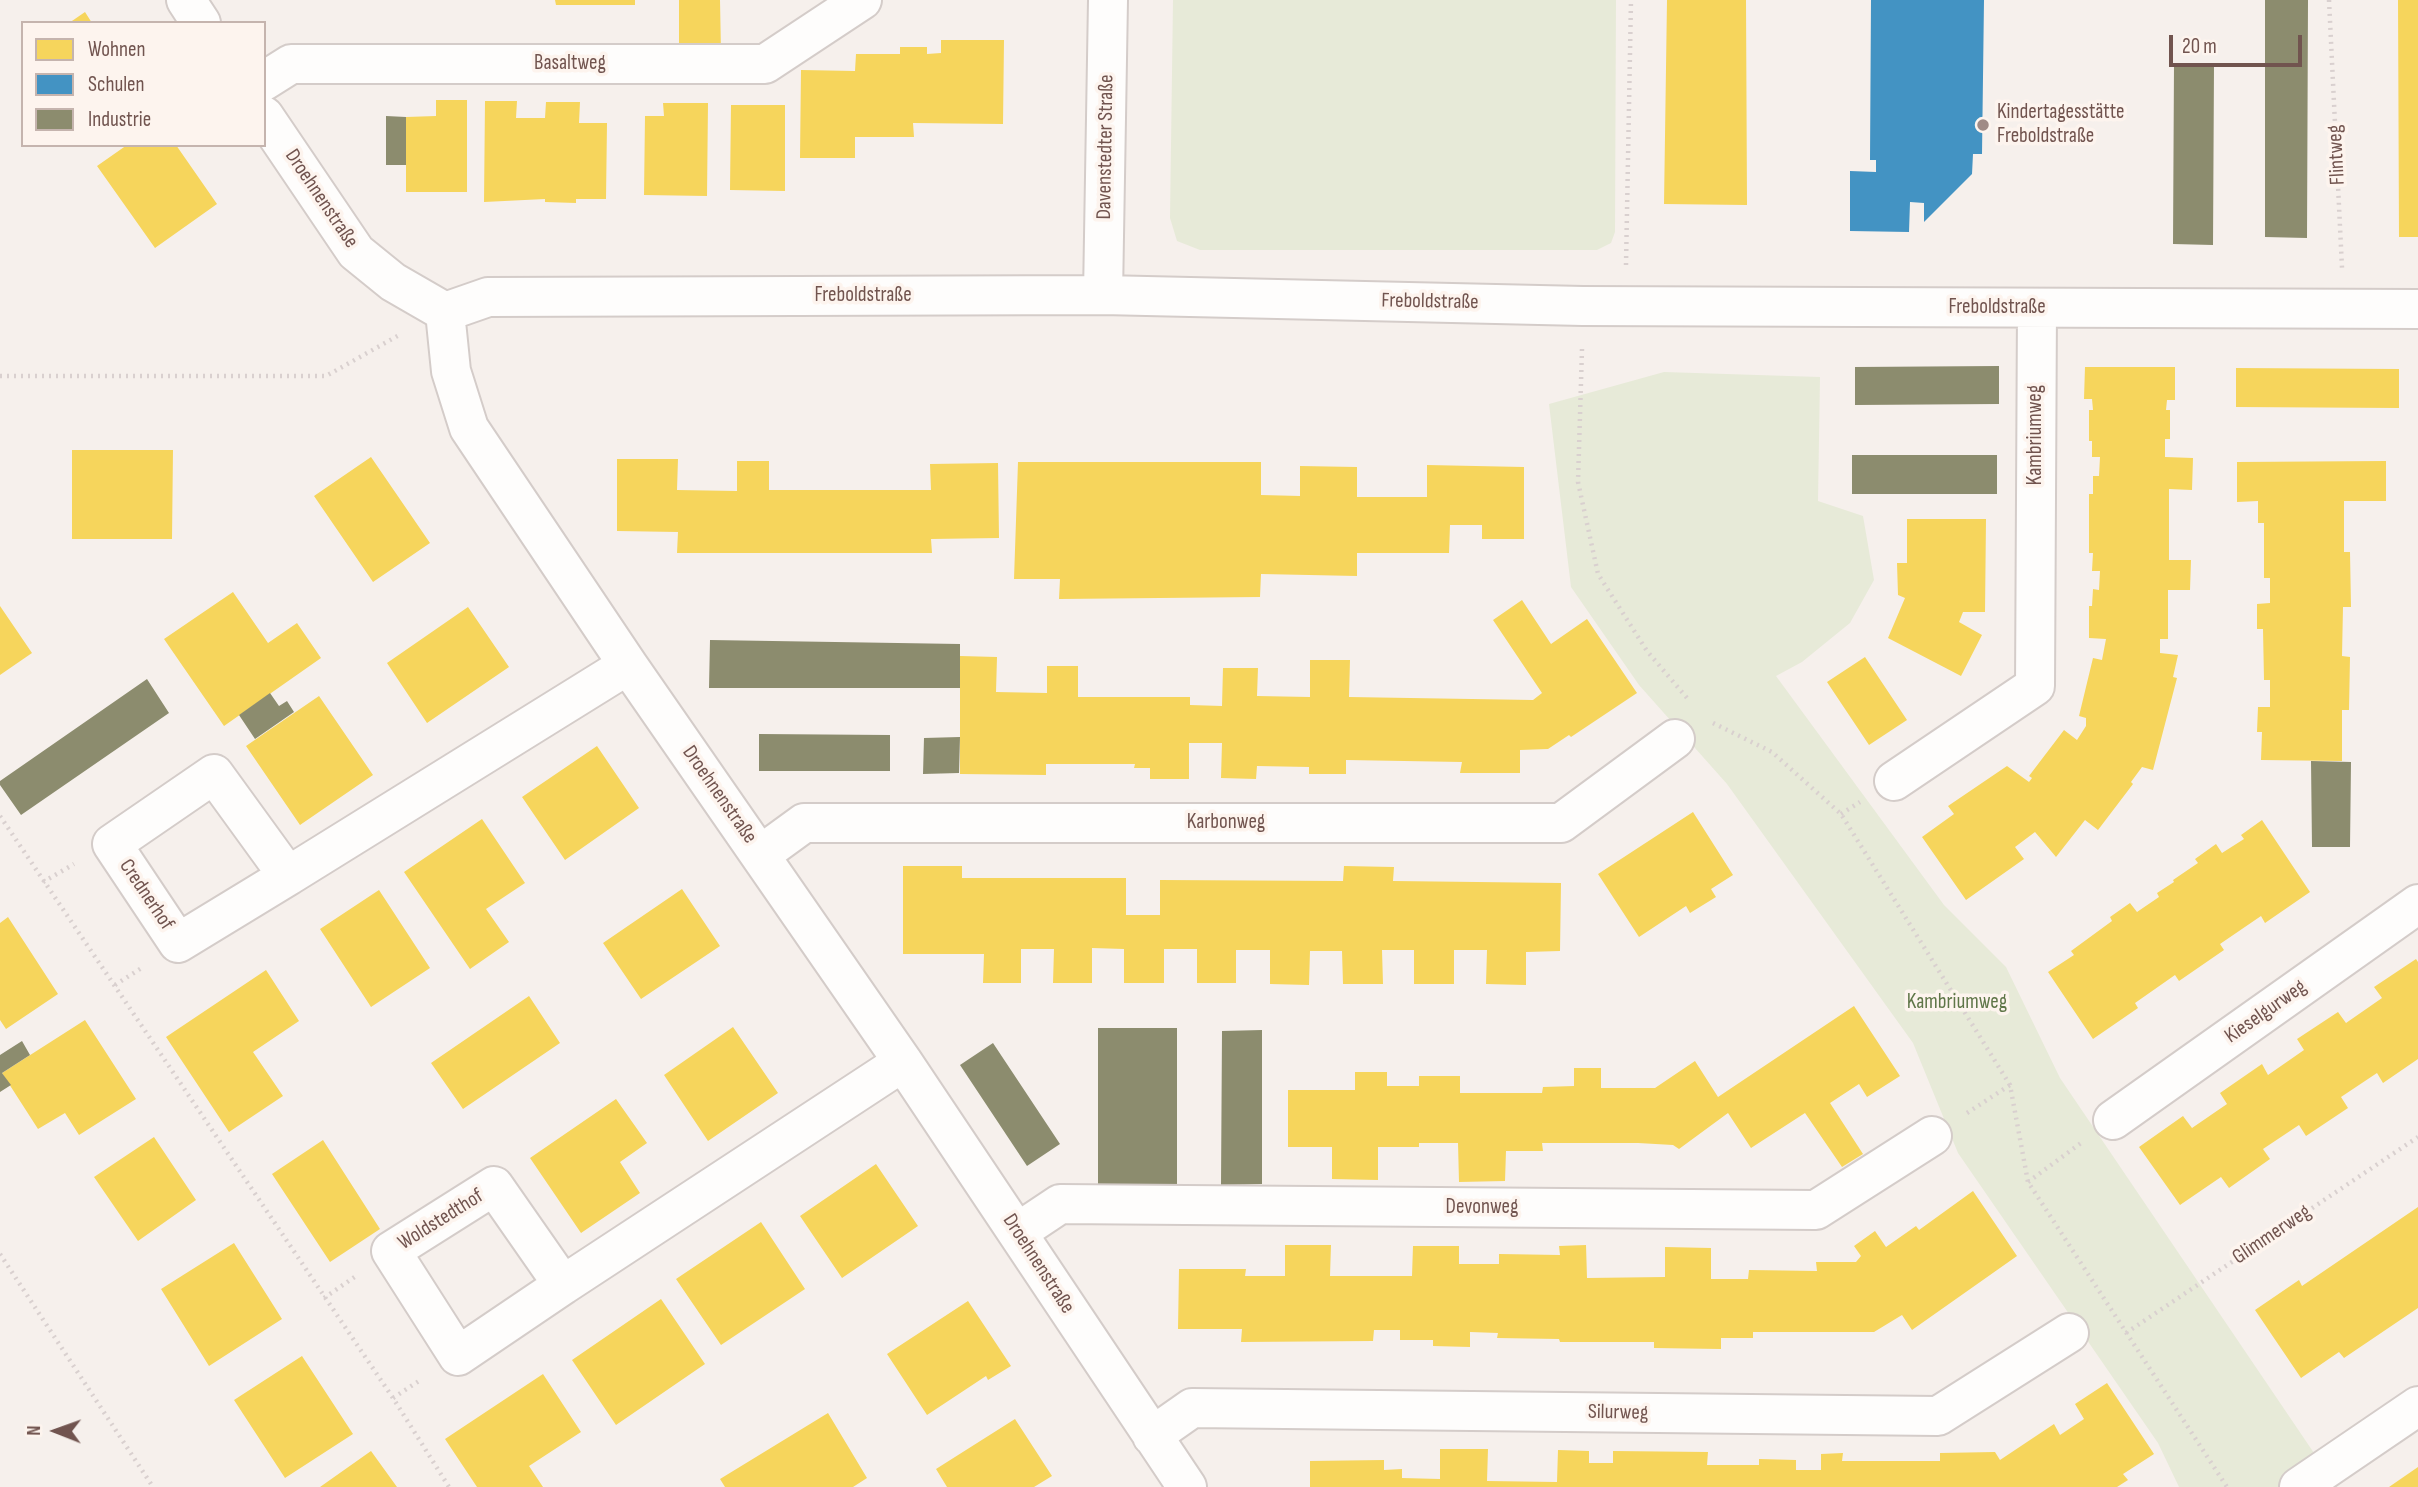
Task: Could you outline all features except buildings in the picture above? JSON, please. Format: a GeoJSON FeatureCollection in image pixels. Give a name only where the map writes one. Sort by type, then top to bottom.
{"type":"FeatureCollection","features":[{"type":"Feature","properties":{"kind":"street"},"geometry":{"type":"LineString","coordinates":[[186,0],[200,21]]}},
{"type":"Feature","properties":{"kind":"street","name":"Basaltweg"},"geometry":{"type":"LineString","coordinates":[[266,80],[291,64],[765,64],[862,0]]}},
{"type":"Feature","properties":{"kind":"street","name":"Davenstedter Straße"},"geometry":{"type":"LineString","coordinates":[[1103,295],[1108,0]]}},
{"type":"Feature","properties":{"kind":"street","name":"Droehnenstraße"},"geometry":{"type":"LineString","coordinates":[[266,119],[356,252],[393,282],[445,312],[451,371],[469,428],[628,665],[904,1062],[1184,1486]]}},
{"type":"Feature","properties":{"kind":"street","name":"Freboldstraße"},"geometry":{"type":"LineString","coordinates":[[445,312],[488,297],[1103,295],[1583,306],[2418,309]]}},
{"type":"Feature","properties":{"kind":"street","name":"Kambriumweg"},"geometry":{"type":"LineString","coordinates":[[1894,781],[2035,686],[2037,308]]}},
{"type":"Feature","properties":{"kind":"street","name":"Crednerhof"},"geometry":{"type":"LineString","coordinates":[[288,876],[214,774],[112,844],[178,943],[288,876],[628,665]]}},
{"type":"Feature","properties":{"kind":"street","name":"Karbonweg"},"geometry":{"type":"LineString","coordinates":[[760,855],[804,823],[1561,823],[1690,729]]}},
{"type":"Feature","properties":{"kind":"street","name":"Kieselgurweg"},"geometry":{"type":"LineString","coordinates":[[2113,1120],[2418,904]]}},
{"type":"Feature","properties":{"kind":"street","name":"Woldstedthof"},"geometry":{"type":"LineString","coordinates":[[563,1285],[494,1186],[391,1251],[458,1356],[904,1062]]}},
{"type":"Feature","properties":{"kind":"street","name":"Devonweg"},"geometry":{"type":"LineString","coordinates":[[1018,1232],[1060,1204],[1816,1210],[1932,1136]]}},
{"type":"Feature","properties":{"kind":"street","name":"Silurweg"},"geometry":{"type":"LineString","coordinates":[[1152,1436],[1192,1408],[1938,1416],[2069,1333]]}},
{"type":"Feature","properties":{"kind":"street"},"geometry":{"type":"LineString","coordinates":[[2299,1487],[2418,1406]]}},
{"type":"Feature","properties":{"kind":"path"},"geometry":{"type":"LineString","coordinates":[[1626,306],[1630,0]]}},
{"type":"Feature","properties":{"kind":"path","name":"Flintweg"},"geometry":{"type":"LineString","coordinates":[[2329,0],[2344,310]]}},
{"type":"Feature","properties":{"kind":"path"},"geometry":{"type":"LineString","coordinates":[[1583,306],[1578,482],[1598,573],[1647,651],[1688,699]]}},
{"type":"Feature","properties":{"kind":"path"},"geometry":{"type":"LineString","coordinates":[[0,376],[326,376],[445,312]]}},
{"type":"Feature","properties":{"kind":"path"},"geometry":{"type":"LineString","coordinates":[[1690,729],[1772,752],[1841,814],[2010,1085],[2028,1182],[2227,1487]]}},
{"type":"Feature","properties":{"kind":"path"},"geometry":{"type":"LineString","coordinates":[[0,816],[393,1398],[449,1487]]}},
{"type":"Feature","properties":{"kind":"path"},"geometry":{"type":"LineString","coordinates":[[1932,1136],[2010,1085]]}},
{"type":"Feature","properties":{"kind":"path"},"geometry":{"type":"LineString","coordinates":[[2028,1182],[2113,1120]]}},
{"type":"Feature","properties":{"kind":"path","name":"Glimmerweg"},"geometry":{"type":"LineString","coordinates":[[2126,1334],[2418,1137]]}},
{"type":"Feature","properties":{"kind":"path"},"geometry":{"type":"LineString","coordinates":[[0,1254],[153,1487]]}},
{"type":"Feature","properties":{"kind":"green space"},"geometry":{"type":"Polygon","coordinates":[[[1173,0],[1616,0],[1615,232],[1611,243],[1597,250],[1200,250],[1177,241],[1170,218],[1173,0]]]}},
{"type":"Feature","properties":{"kind":"green space"},"geometry":{"type":"Polygon","coordinates":[[[1664,372],[1820,377],[1818,501],[1863,516],[1874,580],[1850,623],[1802,662],[1776,676],[1944,905],[2006,967],[2060,1078],[2337,1487],[2179,1487],[2158,1443],[1958,1153],[1913,1043],[1727,784],[1639,685],[1571,587],[1549,404],[1664,372]]]}},
{"type":"Feature","properties":{"kind":"place","name":"Kindertagesstätte Freboldstraße"},"geometry":{"type":"Point","coordinates":[1983,125]}}]}
